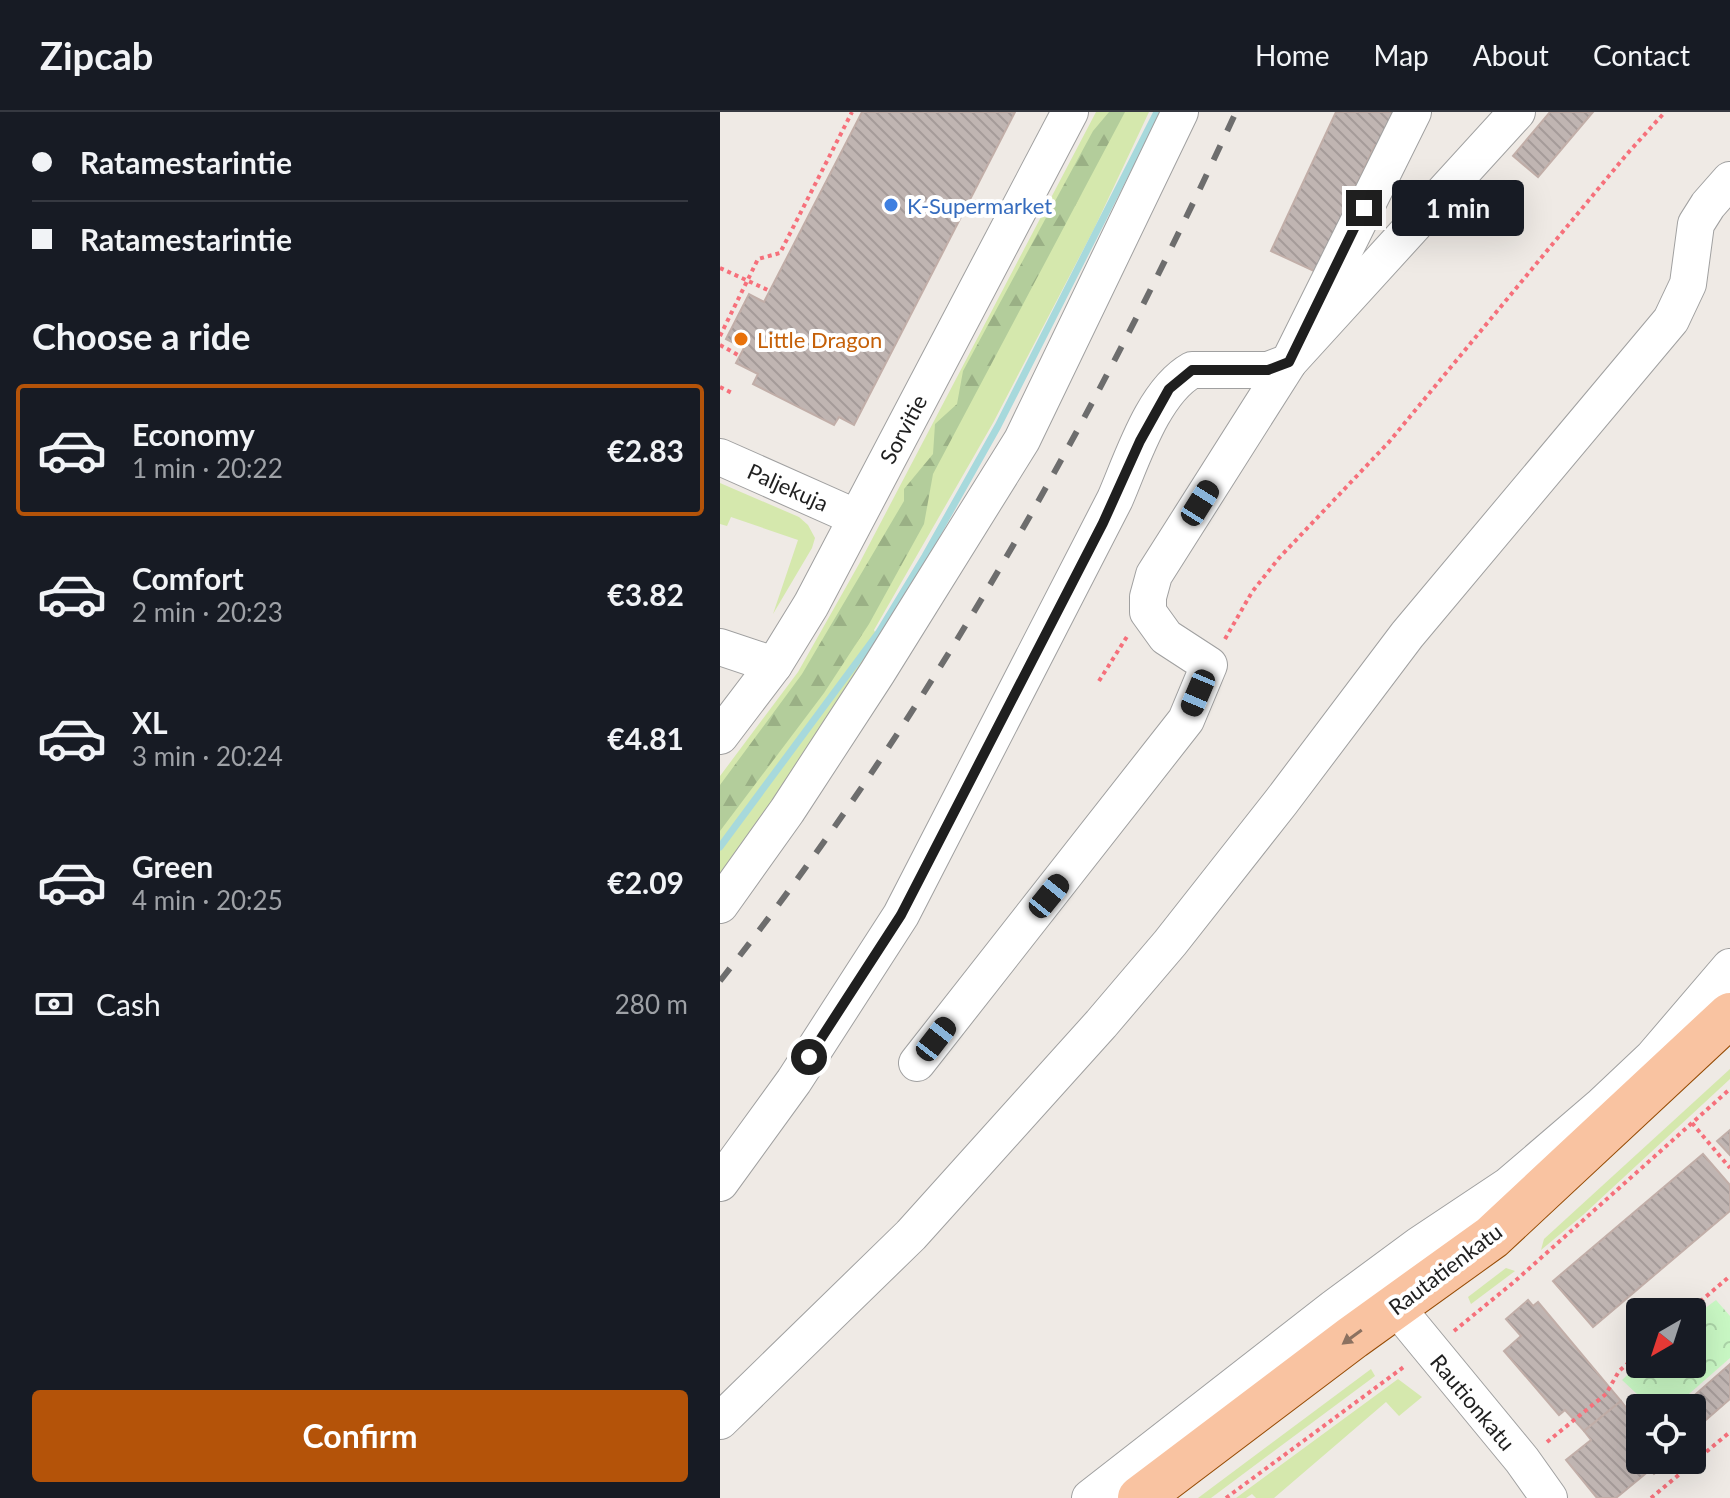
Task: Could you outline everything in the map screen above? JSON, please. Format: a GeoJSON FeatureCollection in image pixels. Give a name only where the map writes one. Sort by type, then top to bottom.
{"type":"FeatureCollection","features":[{"type":"Feature","properties":{"kind":"main road","name":"Rautatienkatu"},"geometry":{"type":"LineString","coordinates":[[1140,1498],[1353,1337],[1413,1329],[1492,1237],[1730,1015]]}},
{"type":"Feature","properties":{"kind":"main road","name":"Rautatienkatu"},"geometry":{"type":"LineString","coordinates":[[1182,1498],[1507,1260],[1730,1055]]}},
{"type":"Feature","properties":{"kind":"street","name":"Sorvitie"},"geometry":{"type":"LineString","coordinates":[[720,736],[774,665],[811,605],[1070,112]]}},
{"type":"Feature","properties":{"kind":"street"},"geometry":{"type":"LineString","coordinates":[[720,905],[787,811],[877,673],[1022,440],[1180,112]]}},
{"type":"Feature","properties":{"kind":"street"},"geometry":{"type":"LineString","coordinates":[[917,1063],[1186,720],[1209,665],[1166,637],[1148,612],[1148,597],[1154,575],[1289,362],[1413,112]]}},
{"type":"Feature","properties":{"kind":"street"},"geometry":{"type":"LineString","coordinates":[[720,1183],[794,1081],[901,915],[1169,389],[1192,370],[1268,370],[1289,362],[1517,112]]}},
{"type":"Feature","properties":{"kind":"street"},"geometry":{"type":"LineString","coordinates":[[720,1421],[911,1235],[1170,943],[1324,747],[1407,635],[1663,331],[1688,284],[1696,224],[1730,180]]}},
{"type":"Feature","properties":{"kind":"street","name":"Paljekuja"},"geometry":{"type":"LineString","coordinates":[[720,457],[855,517]]}},
{"type":"Feature","properties":{"kind":"street"},"geometry":{"type":"LineString","coordinates":[[720,647],[774,665]]}},
{"type":"Feature","properties":{"kind":"street"},"geometry":{"type":"LineString","coordinates":[[1090,1498],[1359,1289],[1509,1185],[1653,1057],[1730,967]]}},
{"type":"Feature","properties":{"kind":"street","name":"Rautionkatu"},"geometry":{"type":"LineString","coordinates":[[1413,1329],[1522,1460],[1549,1498]]}},
{"type":"Feature","properties":{"kind":"path"},"geometry":{"type":"LineString","coordinates":[[720,336],[758,259],[780,253],[852,112]]}},
{"type":"Feature","properties":{"kind":"path"},"geometry":{"type":"LineString","coordinates":[[1209,665],[1252,592],[1279,558],[1379,453],[1665,112]]}},
{"type":"Feature","properties":{"kind":"path"},"geometry":{"type":"LineString","coordinates":[[720,268],[770,291]]}},
{"type":"Feature","properties":{"kind":"path"},"geometry":{"type":"LineString","coordinates":[[720,345],[740,356]]}},
{"type":"Feature","properties":{"kind":"path"},"geometry":{"type":"LineString","coordinates":[[720,387],[734,394]]}},
{"type":"Feature","properties":{"kind":"path"},"geometry":{"type":"LineString","coordinates":[[1099,681],[1129,632],[1148,612]]}},
{"type":"Feature","properties":{"kind":"path"},"geometry":{"type":"LineString","coordinates":[[1226,1498],[1413,1329],[1514,1282],[1730,1089]]}},
{"type":"Feature","properties":{"kind":"path"},"geometry":{"type":"LineString","coordinates":[[1692,1123],[1730,1168]]}},
{"type":"Feature","properties":{"kind":"path"},"geometry":{"type":"LineString","coordinates":[[1704,1298],[1730,1276]]}},
{"type":"Feature","properties":{"kind":"path"},"geometry":{"type":"LineString","coordinates":[[1545,1444],[1606,1394],[1626,1365]]}},
{"type":"Feature","properties":{"kind":"path"},"geometry":{"type":"LineString","coordinates":[[1651,1498],[1730,1432]]}},
{"type":"Feature","properties":{"kind":"green space"},"geometry":{"type":"Polygon","coordinates":[[[1096,112],[1149,112],[1094,229],[993,423],[874,630],[883,650],[720,888],[720,776],[798,672],[859,564],[1096,112]]]}},
{"type":"Feature","properties":{"kind":"green space"},"geometry":{"type":"Polygon","coordinates":[[[1109,112],[1125,112],[933,474],[924,524],[869,624],[824,693],[720,831],[720,785],[802,674],[904,501],[904,489],[933,454],[935,424],[957,404],[963,371],[1093,131],[1109,112]]]}},
{"type":"Feature","properties":{"kind":"green space"},"geometry":{"type":"Polygon","coordinates":[[[720,483],[799,517],[815,538],[773,614],[798,540],[731,517],[727,526],[720,524],[720,483]]]}},
{"type":"Feature","properties":{"kind":"green space"},"geometry":{"type":"Polygon","coordinates":[[[1730,1069],[1730,1079],[1541,1250],[1544,1239],[1730,1069]]]}},
{"type":"Feature","properties":{"kind":"green space"},"geometry":{"type":"Polygon","coordinates":[[[1506,1268],[1515,1271],[1471,1304],[1468,1297],[1506,1268]]]}},
{"type":"Feature","properties":{"kind":"green space"},"geometry":{"type":"Polygon","coordinates":[[[1716,1300],[1730,1316],[1730,1358],[1689,1394],[1637,1394],[1622,1380],[1626,1376],[1706,1378],[1706,1308],[1716,1300]]]}},
{"type":"Feature","properties":{"kind":"green space"},"geometry":{"type":"Polygon","coordinates":[[[1371,1369],[1375,1376],[1211,1498],[1198,1498],[1371,1369]]]}},
{"type":"Feature","properties":{"kind":"green space"},"geometry":{"type":"Polygon","coordinates":[[[1398,1379],[1422,1397],[1399,1416],[1386,1402],[1274,1498],[1256,1498],[1252,1494],[1246,1498],[1236,1498],[1398,1379]]]}},
{"type":"Feature","properties":{"kind":"building","name":"K-Supermarket"},"geometry":{"type":"Polygon","coordinates":[[[862,112],[1015,112],[854,425],[839,417],[834,425],[753,384],[758,374],[736,363],[744,348],[726,339],[749,294],[764,302],[862,112]]]}},
{"type":"Feature","properties":{"kind":"building"},"geometry":{"type":"Polygon","coordinates":[[[1336,112],[1397,112],[1380,147],[1375,145],[1316,272],[1271,251],[1336,112]]]}},
{"type":"Feature","properties":{"kind":"building"},"geometry":{"type":"Polygon","coordinates":[[[1550,112],[1593,112],[1538,177],[1513,156],[1550,112]]]}},
{"type":"Feature","properties":{"kind":"building"},"geometry":{"type":"Polygon","coordinates":[[[1730,1130],[1730,1155],[1717,1141],[1730,1130]]]}},
{"type":"Feature","properties":{"kind":"building"},"geometry":{"type":"Polygon","coordinates":[[[1703,1154],[1730,1185],[1730,1211],[1593,1327],[1553,1281],[1703,1154]]]}},
{"type":"Feature","properties":{"kind":"building"},"geometry":{"type":"Polygon","coordinates":[[[1528,1300],[1533,1306],[1538,1302],[1621,1401],[1584,1431],[1565,1410],[1559,1415],[1504,1351],[1521,1336],[1506,1319],[1528,1300]]]}},
{"type":"Feature","properties":{"kind":"building"},"geometry":{"type":"Polygon","coordinates":[[[1730,1364],[1730,1399],[1706,1420],[1706,1394],[1696,1394],[1730,1364]]]}},
{"type":"Feature","properties":{"kind":"building"},"geometry":{"type":"Polygon","coordinates":[[[1621,1401],[1626,1407],[1626,1474],[1645,1474],[1616,1498],[1597,1498],[1566,1460],[1591,1440],[1584,1431],[1621,1401]]]}},
{"type":"Feature","properties":{"kind":"waterway"},"geometry":{"type":"LineString","coordinates":[[720,847],[879,632],[925,556],[998,426],[1157,112]]}},
{"type":"Feature","properties":{"kind":"railway"},"geometry":{"type":"LineString","coordinates":[[720,981],[797,880],[869,776],[1004,562],[1125,340],[1236,112]]}},
{"type":"Feature","properties":{"kind":"place","name":"K-Supermarket"},"geometry":{"type":"Point","coordinates":[891,205]}},
{"type":"Feature","properties":{"kind":"place","name":"Little Dragon"},"geometry":{"type":"Point","coordinates":[741,339]}},
{"type":"Feature","properties":{"kind":"route"},"geometry":{"type":"LineString","coordinates":[[809,1057],[901,915],[1169,389],[1192,370],[1268,370],[1289,362],[1364,208]]}}]}
